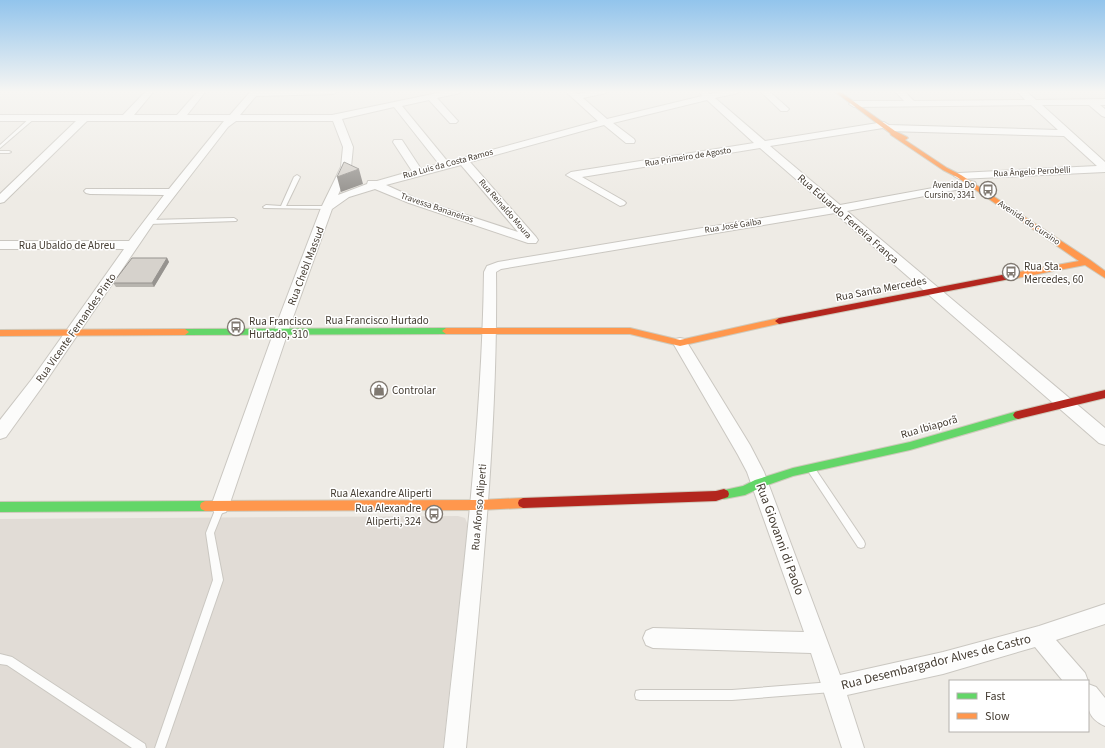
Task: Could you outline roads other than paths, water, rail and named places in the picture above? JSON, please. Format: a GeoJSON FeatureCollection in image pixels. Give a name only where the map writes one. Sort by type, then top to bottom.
{"type":"FeatureCollection","features":[{"type":"Feature","properties":{"kind":"street"},"geometry":{"type":"LineString","coordinates":[[0,200],[76,126]]}},
{"type":"Feature","properties":{"kind":"street","name":"Rua Vicente Fernandes Pinto"},"geometry":{"type":"LineString","coordinates":[[0,432],[37,383],[149,222],[224,126]]}},
{"type":"Feature","properties":{"kind":"street","name":"Rua Chebl Massud"},"geometry":{"type":"LineString","coordinates":[[220,506],[327,208],[354,173],[348,147],[340,126]]}},
{"type":"Feature","properties":{"kind":"street"},"geometry":{"type":"LineString","coordinates":[[414,126],[445,165]]}},
{"type":"Feature","properties":{"kind":"street","name":"Rua Luis da Costa Ramos"},"geometry":{"type":"LineString","coordinates":[[327,208],[345,195],[375,185],[590,126]]}},
{"type":"Feature","properties":{"kind":"street"},"geometry":{"type":"LineString","coordinates":[[609,126],[630,141]]}},
{"type":"Feature","properties":{"kind":"street","name":"Rua Eduardo Ferreira França"},"geometry":{"type":"LineString","coordinates":[[741,126],[1105,438]]}},
{"type":"Feature","properties":{"kind":"street","name":"Avenida do Cursino"},"geometry":{"type":"LineString","coordinates":[[885,126],[951,168],[956,174],[1098,268]]}},
{"type":"Feature","properties":{"kind":"street"},"geometry":{"type":"LineString","coordinates":[[1058,126],[1105,168]]}},
{"type":"Feature","properties":{"kind":"street","name":"Rua Primeiro de Agosto"},"geometry":{"type":"LineString","coordinates":[[620,203],[571,175],[763,145],[888,128],[1066,133]]}},
{"type":"Feature","properties":{"kind":"street"},"geometry":{"type":"LineString","coordinates":[[398,142],[418,172]]}},
{"type":"Feature","properties":{"kind":"street","name":"Rua Reinaldo Moura"},"geometry":{"type":"LineString","coordinates":[[463,160],[546,257]]}},
{"type":"Feature","properties":{"kind":"street","name":"Rua Ângelo Perobelli"},"geometry":{"type":"LineString","coordinates":[[956,174],[1105,168]]}},
{"type":"Feature","properties":{"kind":"street","name":"Travessa Bananeiras"},"geometry":{"type":"LineString","coordinates":[[354,173],[375,185],[413,201],[532,240]]}},
{"type":"Feature","properties":{"kind":"street","name":"Rua José Gaiba"},"geometry":{"type":"LineString","coordinates":[[494,267],[837,209],[971,184]]}},
{"type":"Feature","properties":{"kind":"street"},"geometry":{"type":"LineString","coordinates":[[90,191],[172,192]]}},
{"type":"Feature","properties":{"kind":"street","name":"Rua Ubaldo de Abreu"},"geometry":{"type":"LineString","coordinates":[[0,245],[134,245]]}},
{"type":"Feature","properties":{"kind":"street","name":"Rua Afonso Aliperti"},"geometry":{"type":"LineString","coordinates":[[455,748],[480,505],[490,331],[490,272],[494,267]]}},
{"type":"Feature","properties":{"kind":"street","name":"Rua Santa Mercedes"},"geometry":{"type":"LineString","coordinates":[[680,343],[706,336],[932,291],[1098,268]]}},
{"type":"Feature","properties":{"kind":"street","name":"Rua Francisco Hurtado"},"geometry":{"type":"LineString","coordinates":[[0,333],[630,331],[680,343]]}},
{"type":"Feature","properties":{"kind":"street","name":"Rua Giovanni di Paolo"},"geometry":{"type":"LineString","coordinates":[[680,343],[744,450],[759,483],[834,687],[853,748]]}},
{"type":"Feature","properties":{"kind":"street","name":"Rua Ibiaporã"},"geometry":{"type":"LineString","coordinates":[[759,483],[793,472],[910,446],[957,432],[1105,394]]}},
{"type":"Feature","properties":{"kind":"street","name":"Rua Alexandre Aliperti"},"geometry":{"type":"LineString","coordinates":[[0,507],[480,505],[716,496],[745,490],[759,483]]}},
{"type":"Feature","properties":{"kind":"street","name":"Rua Desembargador Alves de Castro"},"geometry":{"type":"LineString","coordinates":[[834,687],[943,663],[1039,636],[1105,614]]}},
{"type":"Feature","properties":{"kind":"street"},"geometry":{"type":"LineString","coordinates":[[1039,636],[1076,680]]}},
{"type":"Feature","properties":{"kind":"street"},"geometry":{"type":"LineString","coordinates":[[653,638],[817,643]]}},
{"type":"Feature","properties":{"kind":"street"},"geometry":{"type":"LineString","coordinates":[[1089,696],[1105,715]]}},
{"type":"Feature","properties":{"kind":"lane"},"geometry":{"type":"LineString","coordinates":[[0,147],[24,126]]}},
{"type":"Feature","properties":{"kind":"lane"},"geometry":{"type":"LineString","coordinates":[[0,152],[9,152]]}},
{"type":"Feature","properties":{"kind":"lane"},"geometry":{"type":"LineString","coordinates":[[283,207],[297,177]]}},
{"type":"Feature","properties":{"kind":"lane"},"geometry":{"type":"LineString","coordinates":[[266,207],[327,208]]}},
{"type":"Feature","properties":{"kind":"lane"},"geometry":{"type":"LineString","coordinates":[[149,222],[234,220]]}},
{"type":"Feature","properties":{"kind":"lane"},"geometry":{"type":"LineString","coordinates":[[810,468],[860,544]]}},
{"type":"Feature","properties":{"kind":"lane"},"geometry":{"type":"LineString","coordinates":[[160,748],[218,580],[210,533],[220,506]]}},
{"type":"Feature","properties":{"kind":"lane"},"geometry":{"type":"LineString","coordinates":[[0,659],[9,660],[141,748]]}},
{"type":"Feature","properties":{"kind":"lane"},"geometry":{"type":"LineString","coordinates":[[640,695],[732,695],[834,687]]}},
{"type":"Feature","properties":{"kind":"place","name":"Avenida Do Cursino, 3341"},"geometry":{"type":"Point","coordinates":[988,190]}},
{"type":"Feature","properties":{"kind":"place","name":"Rua Sta. Mercedes, 60"},"geometry":{"type":"Point","coordinates":[1011,272]}},
{"type":"Feature","properties":{"kind":"place","name":"Rua Francisco Hurtado, 310"},"geometry":{"type":"Point","coordinates":[236,327]}},
{"type":"Feature","properties":{"kind":"place","name":"Controlar"},"geometry":{"type":"Point","coordinates":[379,390]}},
{"type":"Feature","properties":{"kind":"place","name":"Rua Alexandre Aliperti, 324"},"geometry":{"type":"Point","coordinates":[434,514]}}]}
